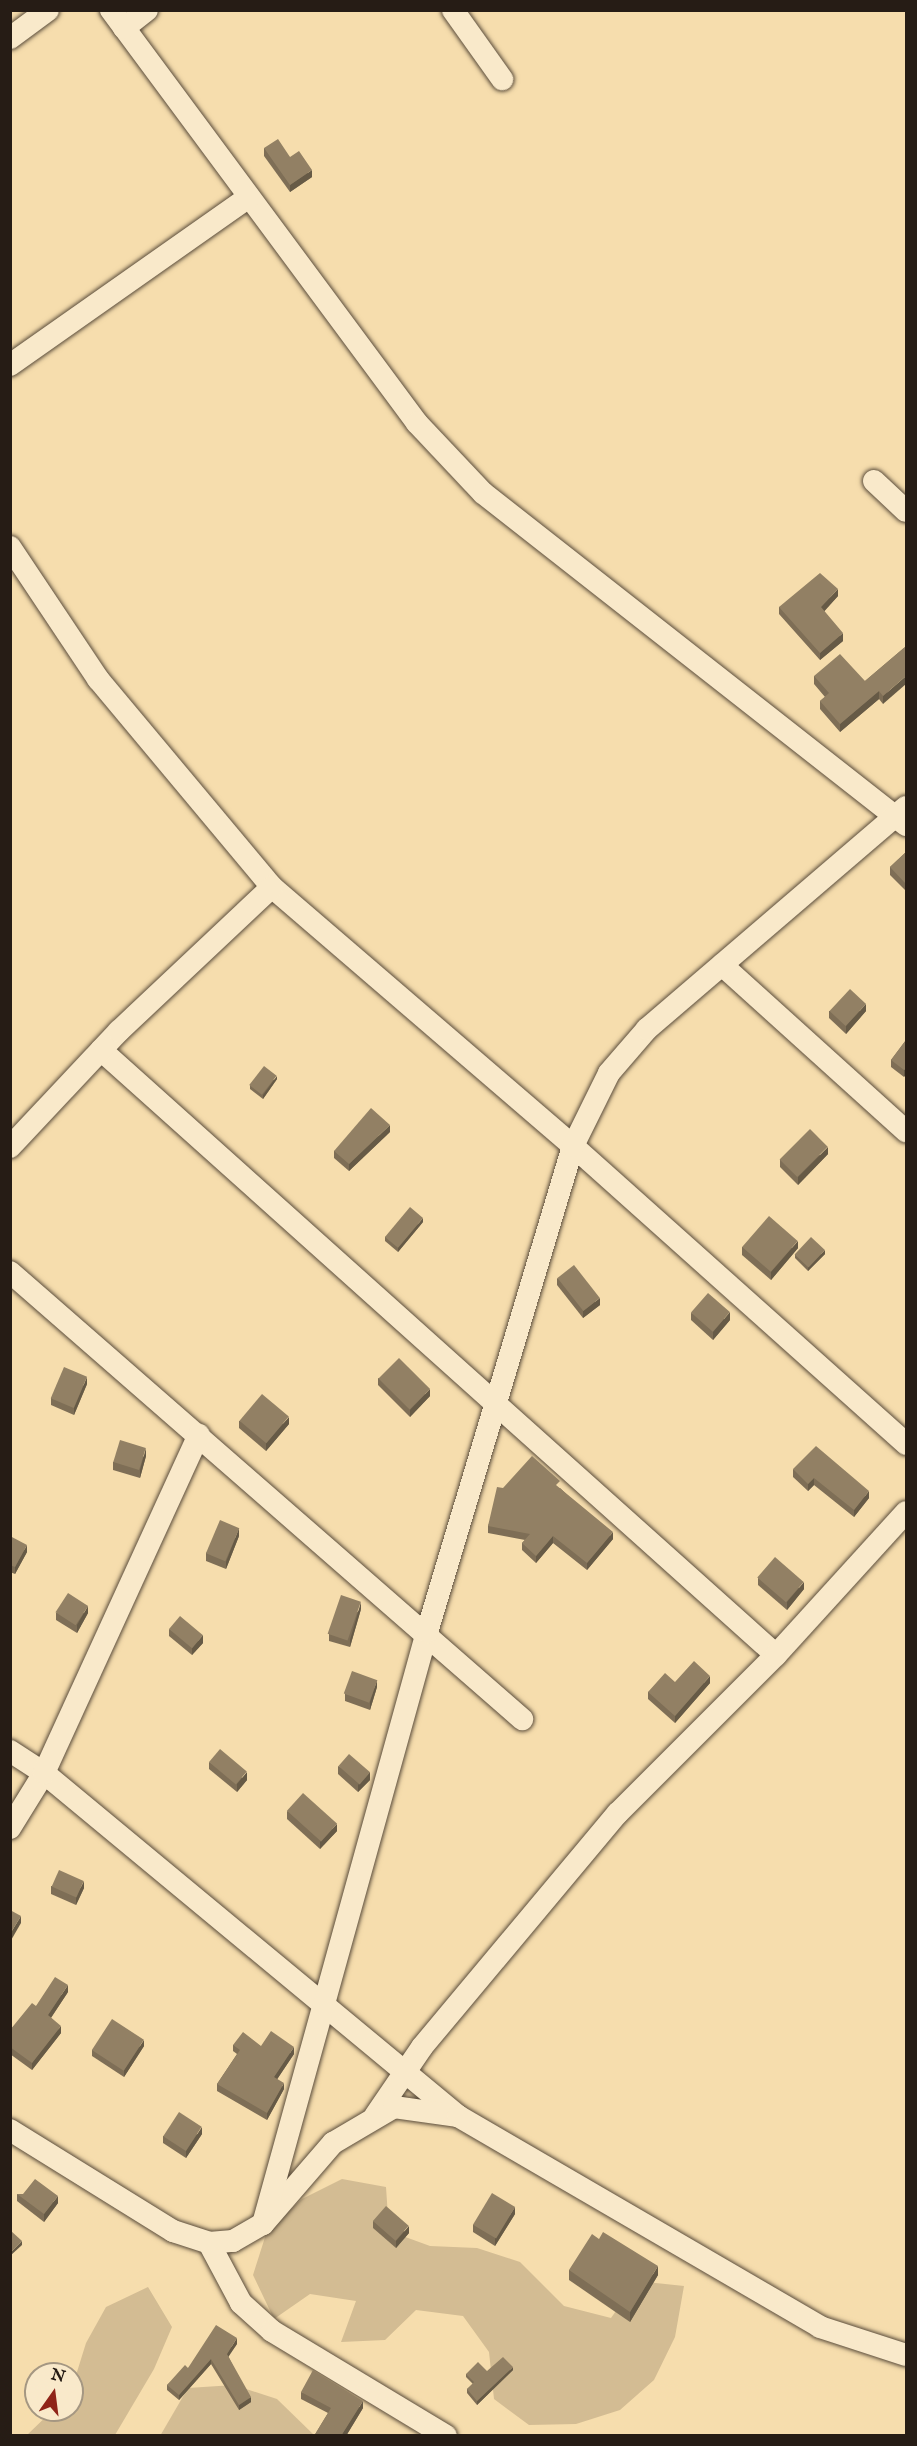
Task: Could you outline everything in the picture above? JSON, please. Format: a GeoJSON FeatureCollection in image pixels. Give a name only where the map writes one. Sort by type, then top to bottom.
{"type":"FeatureCollection","features":[{"type":"Feature","properties":{"kind":"street"},"geometry":{"type":"LineString","coordinates":[[10,38],[48,10]]}},
{"type":"Feature","properties":{"kind":"street"},"geometry":{"type":"LineString","coordinates":[[147,10],[118,19],[417,423],[483,493],[903,816],[647,1029],[609,1073],[573,1146],[427,1632],[263,2224]]}},
{"type":"Feature","properties":{"kind":"street"},"geometry":{"type":"LineString","coordinates":[[453,10],[502,79]]}},
{"type":"Feature","properties":{"kind":"street"},"geometry":{"type":"LineString","coordinates":[[10,365],[249,197]]}},
{"type":"Feature","properties":{"kind":"street"},"geometry":{"type":"LineString","coordinates":[[874,481],[906,511]]}},
{"type":"Feature","properties":{"kind":"street"},"geometry":{"type":"LineString","coordinates":[[10,547],[98,679],[272,887],[573,1146],[906,1444]]}},
{"type":"Feature","properties":{"kind":"street"},"geometry":{"type":"LineString","coordinates":[[10,1147],[101,1050],[272,887]]}},
{"type":"Feature","properties":{"kind":"street"},"geometry":{"type":"LineString","coordinates":[[722,965],[906,1131]]}},
{"type":"Feature","properties":{"kind":"street"},"geometry":{"type":"LineString","coordinates":[[101,1050],[497,1401],[776,1655]]}},
{"type":"Feature","properties":{"kind":"street"},"geometry":{"type":"LineString","coordinates":[[10,1272],[427,1632],[522,1719]]}},
{"type":"Feature","properties":{"kind":"street"},"geometry":{"type":"LineString","coordinates":[[10,1828],[44,1773],[199,1435]]}},
{"type":"Feature","properties":{"kind":"street"},"geometry":{"type":"LineString","coordinates":[[372,2119],[405,2072],[618,1813],[776,1655],[906,1512]]}},
{"type":"Feature","properties":{"kind":"street"},"geometry":{"type":"LineString","coordinates":[[10,1751],[44,1773],[458,2116],[820,2327],[906,2355]]}},
{"type":"Feature","properties":{"kind":"street"},"geometry":{"type":"LineString","coordinates":[[10,2130],[173,2231],[209,2243],[233,2241],[263,2224],[333,2143],[393,2107],[458,2116]]}},
{"type":"Feature","properties":{"kind":"street"},"geometry":{"type":"LineString","coordinates":[[209,2243],[241,2303],[272,2331],[446,2436]]}},
{"type":"Feature","properties":{"kind":"shaded area"},"geometry":{"type":"Polygon","coordinates":[[[342,2179],[386,2187],[389,2231],[430,2246],[477,2248],[520,2262],[564,2306],[611,2318],[637,2281],[684,2286],[675,2337],[654,2380],[620,2410],[576,2424],[529,2425],[494,2399],[489,2352],[463,2316],[416,2310],[385,2340],[341,2342],[356,2301],[310,2294],[274,2319],[253,2275],[267,2231],[302,2199],[342,2179]]]}},
{"type":"Feature","properties":{"kind":"shaded area"},"geometry":{"type":"Polygon","coordinates":[[[148,2287],[172,2327],[154,2369],[115,2435],[27,2435],[41,2422],[84,2422],[84,2362],[80,2362],[86,2343],[106,2307],[148,2287]]]}},
{"type":"Feature","properties":{"kind":"shaded area"},"geometry":{"type":"Polygon","coordinates":[[[234,2385],[277,2399],[314,2435],[160,2436],[188,2388],[234,2385]]]}},
{"type":"Feature","properties":{"kind":"building"},"geometry":{"type":"Polygon","coordinates":[[[278,139],[290,157],[299,151],[312,170],[290,185],[264,148],[278,139]]]}},
{"type":"Feature","properties":{"kind":"building"},"geometry":{"type":"Polygon","coordinates":[[[820,573],[838,589],[821,607],[843,633],[820,653],[779,607],[820,573]]]}},
{"type":"Feature","properties":{"kind":"building"},"geometry":{"type":"Polygon","coordinates":[[[905,647],[906,676],[883,696],[879,691],[840,724],[820,701],[829,693],[814,676],[840,654],[865,681],[905,647]]]}},
{"type":"Feature","properties":{"kind":"building"},"geometry":{"type":"Polygon","coordinates":[[[906,852],[906,884],[890,867],[906,852]]]}},
{"type":"Feature","properties":{"kind":"building"},"geometry":{"type":"Polygon","coordinates":[[[850,989],[866,1004],[846,1026],[830,1011],[850,989]]]}},
{"type":"Feature","properties":{"kind":"building"},"geometry":{"type":"Polygon","coordinates":[[[906,1040],[906,1067],[904,1070],[891,1060],[906,1040]]]}},
{"type":"Feature","properties":{"kind":"building"},"geometry":{"type":"Polygon","coordinates":[[[264,1066],[277,1076],[262,1095],[249,1085],[264,1066]]]}},
{"type":"Feature","properties":{"kind":"building"},"geometry":{"type":"Polygon","coordinates":[[[371,1108],[390,1125],[349,1164],[334,1151],[371,1108]]]}},
{"type":"Feature","properties":{"kind":"building"},"geometry":{"type":"Polygon","coordinates":[[[810,1129],[828,1147],[797,1177],[780,1159],[810,1129]]]}},
{"type":"Feature","properties":{"kind":"building"},"geometry":{"type":"Polygon","coordinates":[[[410,1207],[423,1218],[398,1248],[385,1237],[410,1207]]]}},
{"type":"Feature","properties":{"kind":"building"},"geometry":{"type":"Polygon","coordinates":[[[769,1216],[798,1241],[771,1272],[742,1247],[769,1216]]]}},
{"type":"Feature","properties":{"kind":"building"},"geometry":{"type":"Polygon","coordinates":[[[811,1237],[825,1250],[809,1268],[795,1255],[811,1237]]]}},
{"type":"Feature","properties":{"kind":"building"},"geometry":{"type":"Polygon","coordinates":[[[574,1265],[600,1298],[583,1311],[557,1278],[574,1265]]]}},
{"type":"Feature","properties":{"kind":"building"},"geometry":{"type":"Polygon","coordinates":[[[708,1293],[730,1312],[713,1332],[691,1313],[708,1293]]]}},
{"type":"Feature","properties":{"kind":"building"},"geometry":{"type":"Polygon","coordinates":[[[399,1358],[430,1389],[410,1410],[378,1379],[399,1358]]]}},
{"type":"Feature","properties":{"kind":"building"},"geometry":{"type":"Polygon","coordinates":[[[64,1367],[87,1377],[74,1408],[51,1398],[64,1367]]]}},
{"type":"Feature","properties":{"kind":"building"},"geometry":{"type":"Polygon","coordinates":[[[262,1394],[289,1416],[266,1443],[240,1421],[262,1394]]]}},
{"type":"Feature","properties":{"kind":"building"},"geometry":{"type":"Polygon","coordinates":[[[120,1440],[146,1448],[139,1470],[113,1462],[120,1440]]]}},
{"type":"Feature","properties":{"kind":"building"},"geometry":{"type":"Polygon","coordinates":[[[816,1446],[869,1491],[854,1510],[814,1478],[808,1484],[793,1469],[816,1446]]]}},
{"type":"Feature","properties":{"kind":"building"},"geometry":{"type":"Polygon","coordinates":[[[532,1456],[560,1481],[556,1485],[613,1532],[587,1563],[553,1536],[536,1556],[522,1543],[530,1534],[488,1526],[497,1487],[503,1488],[532,1456]]]}},
{"type":"Feature","properties":{"kind":"building"},"geometry":{"type":"Polygon","coordinates":[[[220,1520],[239,1528],[225,1561],[206,1553],[220,1520]]]}},
{"type":"Feature","properties":{"kind":"building"},"geometry":{"type":"Polygon","coordinates":[[[10,1536],[27,1545],[15,1567],[10,1565],[10,1536]]]}},
{"type":"Feature","properties":{"kind":"building"},"geometry":{"type":"Polygon","coordinates":[[[775,1557],[804,1582],[786,1602],[757,1577],[775,1557]]]}},
{"type":"Feature","properties":{"kind":"building"},"geometry":{"type":"Polygon","coordinates":[[[68,1593],[88,1606],[76,1625],[55,1612],[68,1593]]]}},
{"type":"Feature","properties":{"kind":"building"},"geometry":{"type":"Polygon","coordinates":[[[341,1595],[361,1602],[348,1641],[328,1634],[341,1595]]]}},
{"type":"Feature","properties":{"kind":"building"},"geometry":{"type":"Polygon","coordinates":[[[180,1616],[203,1635],[192,1648],[169,1629],[180,1616]]]}},
{"type":"Feature","properties":{"kind":"building"},"geometry":{"type":"Polygon","coordinates":[[[694,1661],[710,1676],[675,1716],[648,1692],[665,1673],[675,1682],[694,1661]]]}},
{"type":"Feature","properties":{"kind":"building"},"geometry":{"type":"Polygon","coordinates":[[[352,1671],[377,1680],[369,1703],[344,1694],[352,1671]]]}},
{"type":"Feature","properties":{"kind":"building"},"geometry":{"type":"Polygon","coordinates":[[[220,1749],[247,1771],[236,1785],[209,1762],[220,1749]]]}},
{"type":"Feature","properties":{"kind":"building"},"geometry":{"type":"Polygon","coordinates":[[[349,1754],[370,1772],[360,1784],[339,1766],[349,1754]]]}},
{"type":"Feature","properties":{"kind":"building"},"geometry":{"type":"Polygon","coordinates":[[[303,1793],[337,1824],[321,1842],[287,1811],[303,1793]]]}},
{"type":"Feature","properties":{"kind":"building"},"geometry":{"type":"Polygon","coordinates":[[[59,1870],[84,1881],[76,1897],[52,1886],[59,1870]]]}},
{"type":"Feature","properties":{"kind":"building"},"geometry":{"type":"Polygon","coordinates":[[[10,1910],[21,1916],[10,1934],[10,1910]]]}},
{"type":"Feature","properties":{"kind":"building"},"geometry":{"type":"Polygon","coordinates":[[[55,1977],[68,1985],[48,2015],[61,2026],[32,2063],[10,2047],[10,2030],[32,2003],[36,2006],[55,1977]]]}},
{"type":"Feature","properties":{"kind":"building"},"geometry":{"type":"Polygon","coordinates":[[[112,2019],[144,2040],[124,2071],[92,2050],[112,2019]]]}},
{"type":"Feature","properties":{"kind":"building"},"geometry":{"type":"Polygon","coordinates":[[[271,2031],[294,2047],[274,2077],[284,2083],[267,2113],[217,2084],[240,2050],[233,2045],[243,2032],[261,2046],[271,2031]]]}},
{"type":"Feature","properties":{"kind":"building"},"geometry":{"type":"Polygon","coordinates":[[[179,2112],[202,2127],[186,2151],[163,2136],[179,2112]]]}},
{"type":"Feature","properties":{"kind":"building"},"geometry":{"type":"Polygon","coordinates":[[[35,2179],[58,2196],[44,2214],[17,2194],[23,2194],[35,2179]]]}},
{"type":"Feature","properties":{"kind":"building"},"geometry":{"type":"Polygon","coordinates":[[[492,2193],[515,2207],[496,2239],[473,2225],[492,2193]]]}},
{"type":"Feature","properties":{"kind":"building"},"geometry":{"type":"Polygon","coordinates":[[[386,2206],[409,2226],[396,2241],[373,2221],[386,2206]]]}},
{"type":"Feature","properties":{"kind":"building"},"geometry":{"type":"Polygon","coordinates":[[[10,2230],[22,2241],[10,2253],[10,2230]]]}},
{"type":"Feature","properties":{"kind":"building"},"geometry":{"type":"Polygon","coordinates":[[[603,2232],[658,2266],[630,2312],[569,2270],[592,2234],[599,2239],[603,2232]]]}},
{"type":"Feature","properties":{"kind":"building"},"geometry":{"type":"Polygon","coordinates":[[[216,2325],[237,2338],[227,2354],[251,2397],[239,2405],[211,2359],[179,2395],[167,2385],[185,2365],[188,2368],[216,2325]]]}},
{"type":"Feature","properties":{"kind":"building"},"geometry":{"type":"Polygon","coordinates":[[[503,2357],[513,2367],[477,2401],[467,2389],[474,2382],[466,2374],[478,2362],[487,2371],[503,2357]]]}},
{"type":"Feature","properties":{"kind":"building"},"geometry":{"type":"Polygon","coordinates":[[[313,2370],[363,2401],[341,2436],[314,2436],[331,2408],[301,2392],[313,2370]]]}}]}
